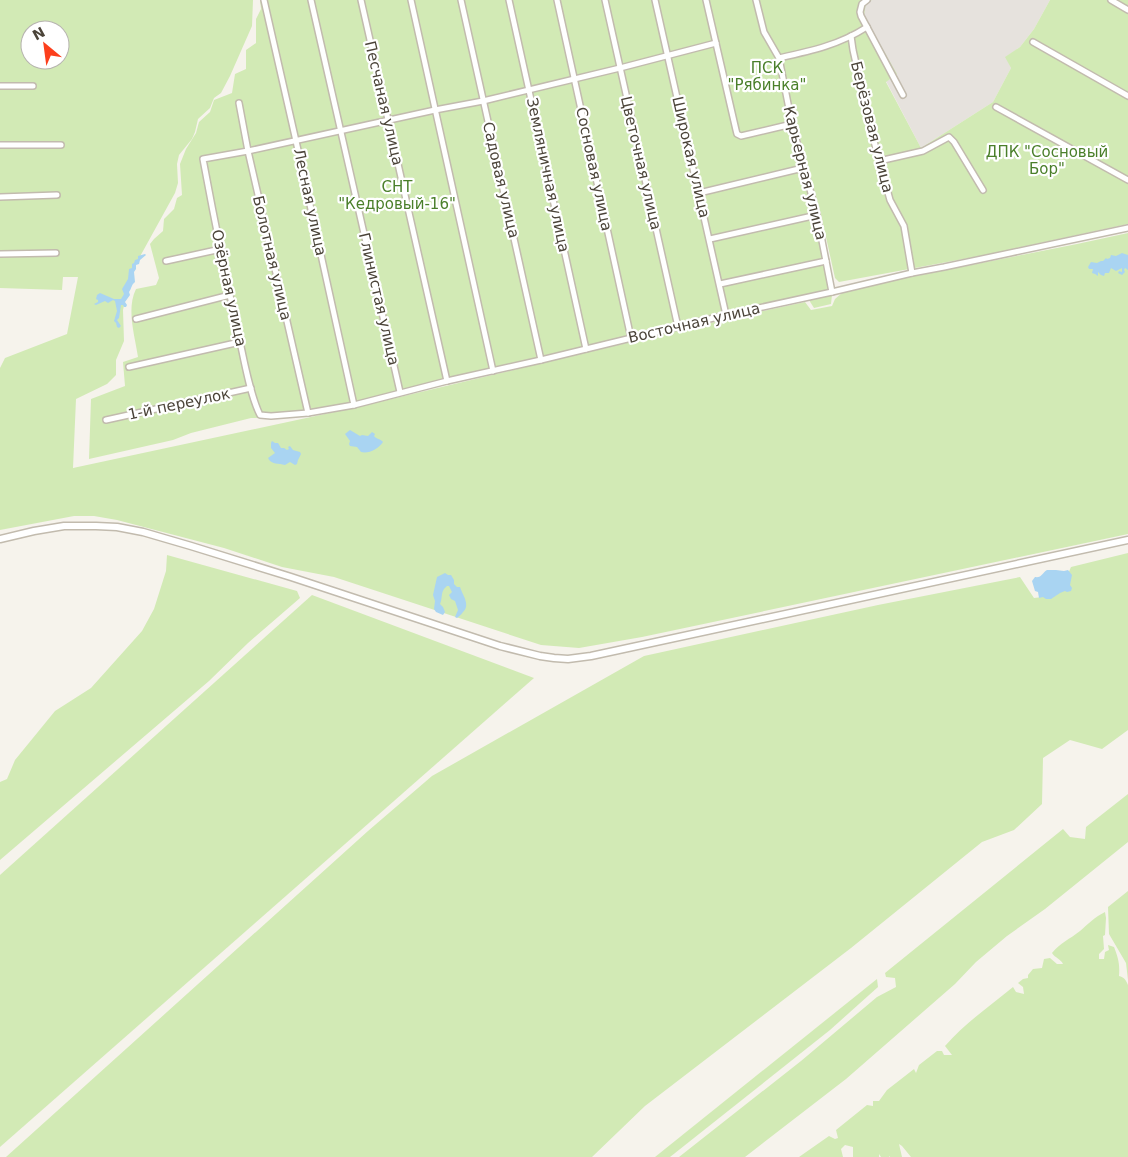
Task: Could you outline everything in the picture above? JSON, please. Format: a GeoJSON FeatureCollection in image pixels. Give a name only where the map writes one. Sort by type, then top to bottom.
{"type":"FeatureCollection","features":[{"type":"Feature","properties":{"kind":"street","name":"Лесная улица"},"geometry":{"type":"LineString","coordinates":[[264,0],[354,405]]}},
{"type":"Feature","properties":{"kind":"street","name":"Глинистая улица"},"geometry":{"type":"LineString","coordinates":[[311,0],[400,392]]}},
{"type":"Feature","properties":{"kind":"street","name":"Песчаная улица"},"geometry":{"type":"LineString","coordinates":[[361,0],[446,381]]}},
{"type":"Feature","properties":{"kind":"street"},"geometry":{"type":"LineString","coordinates":[[411,0],[494,371]]}},
{"type":"Feature","properties":{"kind":"street","name":"Садовая улица"},"geometry":{"type":"LineString","coordinates":[[460,0],[541,360]]}},
{"type":"Feature","properties":{"kind":"street","name":"Земляничная улица"},"geometry":{"type":"LineString","coordinates":[[509,0],[586,349]]}},
{"type":"Feature","properties":{"kind":"street","name":"Сосновая улица"},"geometry":{"type":"LineString","coordinates":[[557,0],[631,338]]}},
{"type":"Feature","properties":{"kind":"street","name":"Цветочная улица"},"geometry":{"type":"LineString","coordinates":[[605,0],[678,327]]}},
{"type":"Feature","properties":{"kind":"street","name":"Широкая улица"},"geometry":{"type":"LineString","coordinates":[[655,0],[726,315]]}},
{"type":"Feature","properties":{"kind":"street"},"geometry":{"type":"LineString","coordinates":[[706,0],[738,134],[741,136],[792,124]]}},
{"type":"Feature","properties":{"kind":"street","name":"Карьерная улица"},"geometry":{"type":"LineString","coordinates":[[756,0],[764,32],[779,58],[792,124],[817,215],[832,292]]}},
{"type":"Feature","properties":{"kind":"street"},"geometry":{"type":"LineString","coordinates":[[867,0],[862,4],[861,16],[903,95]]}},
{"type":"Feature","properties":{"kind":"street"},"geometry":{"type":"LineString","coordinates":[[1111,0],[1128,10]]}},
{"type":"Feature","properties":{"kind":"street"},"geometry":{"type":"LineString","coordinates":[[779,58],[816,50],[851,36],[867,27]]}},
{"type":"Feature","properties":{"kind":"street","name":"Берёзовая улица"},"geometry":{"type":"LineString","coordinates":[[851,36],[879,161],[890,200],[904,226],[912,273]]}},
{"type":"Feature","properties":{"kind":"street"},"geometry":{"type":"LineString","coordinates":[[1033,42],[1128,96]]}},
{"type":"Feature","properties":{"kind":"street"},"geometry":{"type":"LineString","coordinates":[[248,151],[483,101],[716,43]]}},
{"type":"Feature","properties":{"kind":"street"},"geometry":{"type":"LineString","coordinates":[[0,86],[33,86]]}},
{"type":"Feature","properties":{"kind":"street","name":"Болотная улица"},"geometry":{"type":"LineString","coordinates":[[239,103],[248,151],[308,413]]}},
{"type":"Feature","properties":{"kind":"street"},"geometry":{"type":"LineString","coordinates":[[996,107],[1128,180]]}},
{"type":"Feature","properties":{"kind":"street"},"geometry":{"type":"LineString","coordinates":[[879,161],[923,150],[950,137],[983,190]]}},
{"type":"Feature","properties":{"kind":"street"},"geometry":{"type":"LineString","coordinates":[[0,145],[61,145]]}},
{"type":"Feature","properties":{"kind":"street","name":"Озёрная улица"},"geometry":{"type":"LineString","coordinates":[[248,151],[202,159],[240,342],[251,388],[260,415]]}},
{"type":"Feature","properties":{"kind":"street"},"geometry":{"type":"LineString","coordinates":[[699,193],[803,168]]}},
{"type":"Feature","properties":{"kind":"street"},"geometry":{"type":"LineString","coordinates":[[0,197],[57,195]]}},
{"type":"Feature","properties":{"kind":"street"},"geometry":{"type":"LineString","coordinates":[[710,239],[817,215]]}},
{"type":"Feature","properties":{"kind":"street","name":"Восточная улица"},"geometry":{"type":"LineString","coordinates":[[260,415],[308,413],[354,405],[400,392],[726,315],[912,273],[963,264],[1128,228]]}},
{"type":"Feature","properties":{"kind":"street"},"geometry":{"type":"LineString","coordinates":[[166,261],[221,249]]}},
{"type":"Feature","properties":{"kind":"street"},"geometry":{"type":"LineString","coordinates":[[0,254],[56,253]]}},
{"type":"Feature","properties":{"kind":"street"},"geometry":{"type":"LineString","coordinates":[[720,284],[826,261]]}},
{"type":"Feature","properties":{"kind":"street"},"geometry":{"type":"LineString","coordinates":[[136,319],[230,295]]}},
{"type":"Feature","properties":{"kind":"street"},"geometry":{"type":"LineString","coordinates":[[129,367],[240,342]]}},
{"type":"Feature","properties":{"kind":"street","name":"1-й переулок"},"geometry":{"type":"LineString","coordinates":[[106,420],[251,388]]}},
{"type":"Feature","properties":{"kind":"street"},"geometry":{"type":"LineString","coordinates":[[0,539],[64,526],[117,527],[143,532],[291,577],[500,646],[540,656],[568,659],[610,652],[1128,540]]}},
{"type":"Feature","properties":{"kind":"shaded area"},"geometry":{"type":"Polygon","coordinates":[[[872,0],[1050,0],[1034,29],[1020,47],[1006,57],[1011,68],[993,102],[921,148],[886,81],[897,75],[864,16],[866,3],[872,0]]]}},
{"type":"Feature","properties":{"kind":"green space"},"geometry":{"type":"Polygon","coordinates":[[[0,0],[253,0],[252,26],[230,76],[221,93],[214,98],[210,108],[198,119],[192,139],[179,155],[177,164],[178,183],[175,193],[132,271],[123,310],[124,341],[116,360],[116,375],[107,384],[76,399],[73,468],[362,406],[805,302],[811,310],[832,306],[835,299],[842,293],[905,277],[1128,233],[1128,534],[642,637],[579,648],[541,645],[334,577],[282,567],[224,548],[117,520],[94,516],[74,516],[0,530],[0,368],[5,358],[67,334],[78,277],[63,277],[62,290],[0,288],[0,0]]]}},
{"type":"Feature","properties":{"kind":"green space","name":"СНТ \"Кедровый-16\""},"geometry":{"type":"Polygon","coordinates":[[[260,0],[872,0],[866,3],[864,16],[897,74],[886,82],[921,148],[993,102],[1011,68],[1005,57],[1020,47],[1034,29],[1050,0],[1128,0],[1128,224],[985,255],[839,282],[835,278],[822,219],[795,120],[788,122],[813,207],[832,295],[831,304],[814,308],[809,300],[680,328],[357,406],[300,417],[251,418],[191,433],[173,440],[89,459],[91,399],[125,386],[123,362],[138,357],[131,314],[133,297],[136,289],[156,285],[159,278],[150,244],[163,231],[164,219],[174,209],[177,198],[182,195],[180,164],[186,149],[196,133],[199,122],[210,112],[214,100],[232,93],[235,74],[246,69],[246,50],[256,43],[256,19],[261,9],[260,0]]]}},
{"type":"Feature","properties":{"kind":"green space"},"geometry":{"type":"Polygon","coordinates":[[[1128,553],[1128,730],[1102,749],[1070,740],[1043,758],[1042,804],[1014,830],[982,842],[851,948],[645,1106],[592,1157],[6,1157],[368,831],[432,776],[644,656],[878,605],[1020,577],[1034,598],[1042,597],[1054,592],[1062,585],[1071,567],[1128,553]]]}},
{"type":"Feature","properties":{"kind":"green space"},"geometry":{"type":"Polygon","coordinates":[[[167,555],[297,591],[300,598],[248,643],[209,681],[0,860],[0,782],[7,779],[15,760],[55,711],[91,688],[142,631],[154,609],[166,571],[167,555]]]}},
{"type":"Feature","properties":{"kind":"green space"},"geometry":{"type":"Polygon","coordinates":[[[312,595],[534,678],[0,1147],[0,875],[312,595]]]}},
{"type":"Feature","properties":{"kind":"green space"},"geometry":{"type":"Polygon","coordinates":[[[1128,794],[1128,842],[976,962],[955,984],[846,1079],[745,1157],[679,1157],[801,1061],[877,997],[896,987],[895,978],[886,977],[885,973],[1063,829],[1070,837],[1085,839],[1086,827],[1128,794]]]}},
{"type":"Feature","properties":{"kind":"green space"},"geometry":{"type":"Polygon","coordinates":[[[1128,891],[1128,980],[1126,963],[1109,934],[1108,907],[1128,891]]]}},
{"type":"Feature","properties":{"kind":"green space"},"geometry":{"type":"Polygon","coordinates":[[[1105,912],[1104,949],[1099,954],[1099,959],[1104,959],[1105,952],[1109,950],[1108,945],[1114,947],[1118,961],[1119,976],[1125,979],[1128,985],[1128,1157],[911,1157],[899,1144],[902,1157],[881,1157],[879,1154],[879,1157],[853,1157],[853,1147],[845,1145],[841,1149],[843,1157],[799,1157],[829,1136],[835,1139],[838,1138],[836,1130],[867,1105],[873,1106],[873,1101],[879,1101],[887,1090],[914,1069],[916,1073],[919,1065],[937,1051],[942,1051],[944,1055],[952,1055],[945,1046],[961,1030],[1013,987],[1016,992],[1024,994],[1023,987],[1018,983],[1028,978],[1033,969],[1042,968],[1044,959],[1050,958],[1057,964],[1063,964],[1052,953],[1105,912]]]}},
{"type":"Feature","properties":{"kind":"green space"},"geometry":{"type":"Polygon","coordinates":[[[877,979],[878,987],[830,1030],[670,1157],[655,1157],[877,979]]]}},
{"type":"Feature","properties":{"kind":"water"},"geometry":{"type":"Polygon","coordinates":[[[1122,253],[1128,255],[1128,270],[1125,268],[1125,272],[1122,275],[1118,273],[1119,271],[1122,272],[1122,268],[1116,271],[1111,268],[1109,273],[1105,273],[1104,276],[1098,272],[1098,276],[1092,273],[1093,269],[1088,267],[1091,262],[1097,263],[1110,258],[1111,255],[1116,256],[1122,253]]]}},
{"type":"Feature","properties":{"kind":"water"},"geometry":{"type":"Polygon","coordinates":[[[145,254],[139,264],[136,265],[134,272],[135,282],[125,302],[127,305],[124,307],[121,305],[117,320],[121,326],[119,328],[114,321],[117,311],[115,301],[113,300],[108,303],[105,301],[96,305],[94,304],[98,302],[96,299],[97,295],[100,293],[114,299],[121,299],[124,294],[122,289],[128,279],[129,269],[132,268],[132,264],[138,259],[138,256],[145,254]]]}},
{"type":"Feature","properties":{"kind":"water"},"geometry":{"type":"Polygon","coordinates":[[[350,430],[360,436],[368,436],[372,432],[375,434],[375,437],[383,442],[373,450],[361,452],[357,447],[350,446],[349,444],[350,441],[345,434],[350,430]]]}},
{"type":"Feature","properties":{"kind":"water"},"geometry":{"type":"Polygon","coordinates":[[[272,441],[278,443],[281,448],[287,450],[290,446],[293,450],[300,452],[297,464],[295,465],[290,462],[285,465],[273,463],[269,460],[268,458],[275,453],[271,448],[272,441]]]}},
{"type":"Feature","properties":{"kind":"water"},"geometry":{"type":"Polygon","coordinates":[[[1047,570],[1068,570],[1072,575],[1071,591],[1060,593],[1051,599],[1039,598],[1032,581],[1047,570]]]}},
{"type":"Feature","properties":{"kind":"water"},"geometry":{"type":"Polygon","coordinates":[[[445,573],[451,575],[454,584],[460,587],[465,600],[465,609],[457,618],[455,617],[458,610],[455,601],[449,595],[452,592],[449,586],[443,590],[440,604],[445,612],[443,615],[434,609],[435,601],[433,595],[437,577],[445,573]]]}},
{"type":"Feature","properties":{"kind":"park label","name":"ПСК \"Рябинка\""},"geometry":{"type":"Point","coordinates":[767,76]}},
{"type":"Feature","properties":{"kind":"park label","name":"ДПК \"Сосновый Бор\""},"geometry":{"type":"Point","coordinates":[1047,160]}}]}
